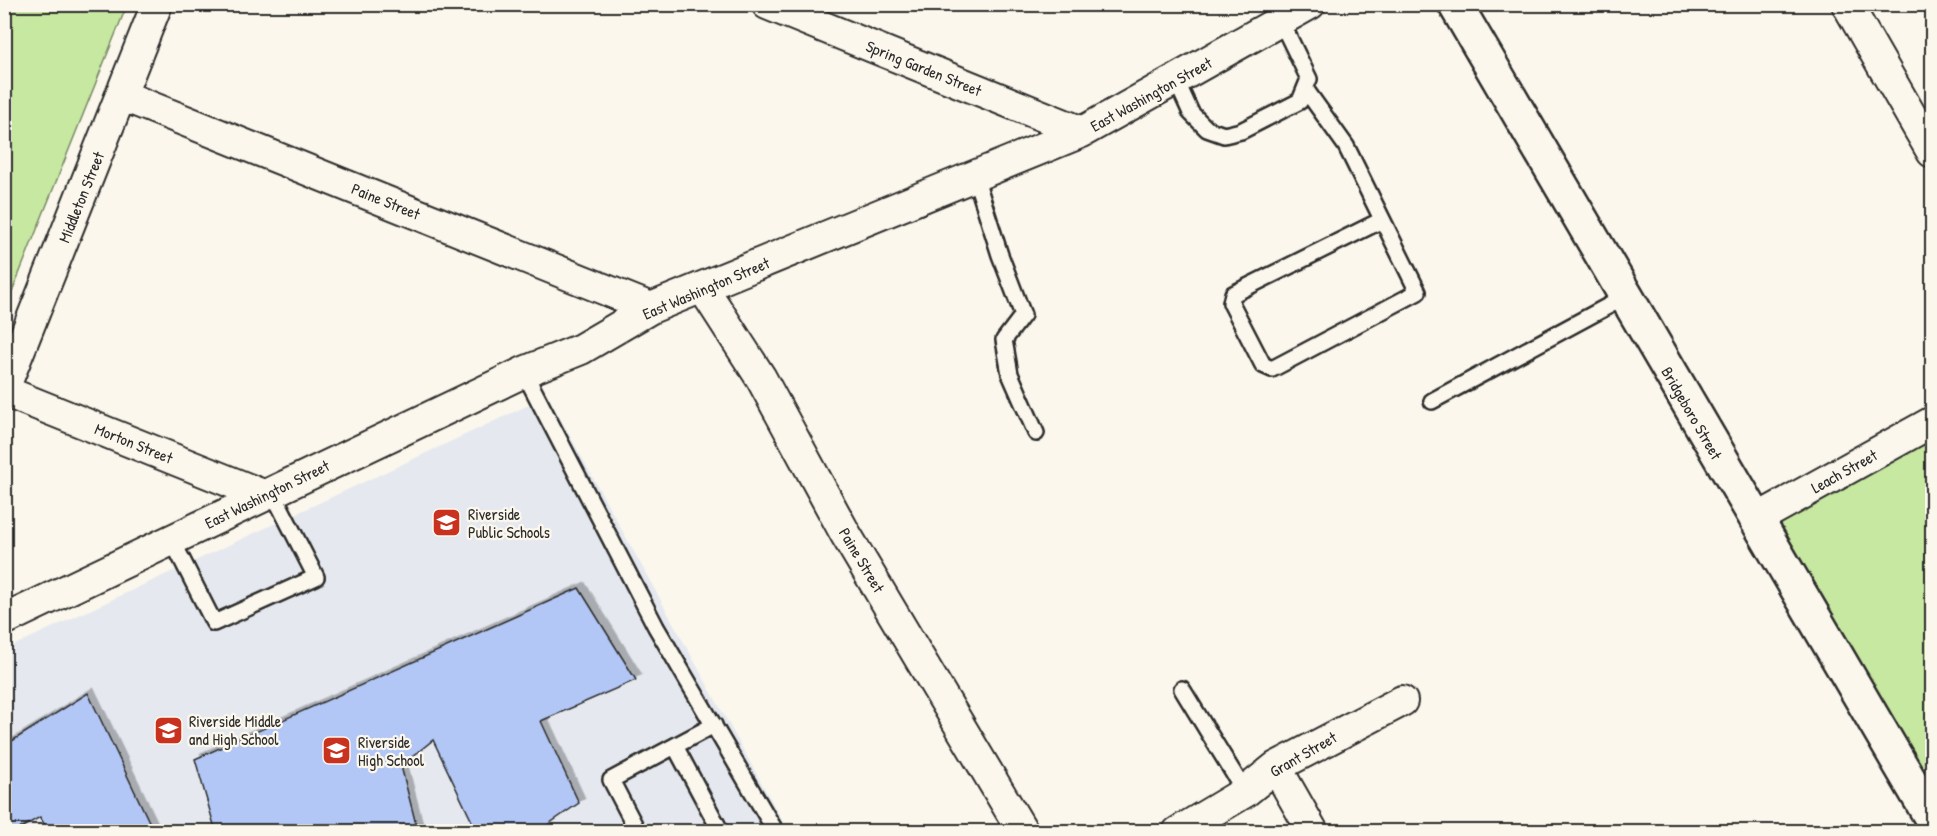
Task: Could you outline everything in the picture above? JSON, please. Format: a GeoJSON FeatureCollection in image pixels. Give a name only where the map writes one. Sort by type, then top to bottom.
{"type":"FeatureCollection","features":[{"type":"Feature","properties":{"kind":"main road","name":"Bridgeboro Street"},"geometry":{"type":"LineString","coordinates":[[1455,4],[1932,819]]}},
{"type":"Feature","properties":{"kind":"street","name":"Middleton Street"},"geometry":{"type":"LineString","coordinates":[[4,390],[157,4]]}},
{"type":"Feature","properties":{"kind":"street","name":"Spring Garden Street"},"geometry":{"type":"LineString","coordinates":[[767,4],[1082,132]]}},
{"type":"Feature","properties":{"kind":"street","name":"East Washington Street"},"geometry":{"type":"LineString","coordinates":[[4,620],[524,372],[581,349],[651,308],[1082,132],[1310,4]]}},
{"type":"Feature","properties":{"kind":"street"},"geometry":{"type":"LineString","coordinates":[[1847,4],[1932,152]]}},
{"type":"Feature","properties":{"kind":"street","name":"Paine Street"},"geometry":{"type":"LineString","coordinates":[[121,95],[651,308]]}},
{"type":"Feature","properties":{"kind":"street","name":"Paine Street"},"geometry":{"type":"LineString","coordinates":[[702,288],[761,378],[845,533],[1023,831]]}},
{"type":"Feature","properties":{"kind":"street","name":"Morton Street"},"geometry":{"type":"LineString","coordinates":[[4,390],[267,493]]}},
{"type":"Feature","properties":{"kind":"street","name":"Leach Street"},"geometry":{"type":"LineString","coordinates":[[1755,520],[1932,422]]}},
{"type":"Feature","properties":{"kind":"street","name":"Grant Street"},"geometry":{"type":"LineString","coordinates":[[1178,831],[1245,792],[1276,767],[1401,701]]}},
{"type":"Feature","properties":{"kind":"street"},"geometry":{"type":"LineString","coordinates":[[1276,767],[1313,831]]}},
{"type":"Feature","properties":{"kind":"lane"},"geometry":{"type":"LineString","coordinates":[[1176,80],[1191,113],[1207,129],[1224,135],[1241,131],[1300,101],[1309,79],[1281,21]]}},
{"type":"Feature","properties":{"kind":"lane"},"geometry":{"type":"LineString","coordinates":[[1306,90],[1346,146],[1418,292],[1272,369],[1263,365],[1231,303],[1233,294],[1382,220]]}},
{"type":"Feature","properties":{"kind":"lane"},"geometry":{"type":"LineString","coordinates":[[975,176],[1023,315],[1004,340],[1010,374],[1036,433]]}},
{"type":"Feature","properties":{"kind":"lane"},"geometry":{"type":"LineString","coordinates":[[1432,401],[1625,297]]}},
{"type":"Feature","properties":{"kind":"lane"},"geometry":{"type":"LineString","coordinates":[[524,372],[656,627],[776,831]]}},
{"type":"Feature","properties":{"kind":"lane"},"geometry":{"type":"LineString","coordinates":[[172,540],[214,623],[316,577],[267,493]]}},
{"type":"Feature","properties":{"kind":"lane"},"geometry":{"type":"LineString","coordinates":[[1182,689],[1245,792]]}},
{"type":"Feature","properties":{"kind":"lane"},"geometry":{"type":"LineString","coordinates":[[638,831],[611,780],[714,725]]}},
{"type":"Feature","properties":{"kind":"lane"},"geometry":{"type":"LineString","coordinates":[[675,746],[721,831]]}},
{"type":"Feature","properties":{"kind":"shaded area","name":"Riverside Public Schools"},"geometry":{"type":"Polygon","coordinates":[[[548,396],[788,831],[5,831],[4,650],[548,396]]]}},
{"type":"Feature","properties":{"kind":"green space"},"geometry":{"type":"Polygon","coordinates":[[[4,5],[127,5],[5,309],[4,5]]]}},
{"type":"Feature","properties":{"kind":"green space"},"geometry":{"type":"Polygon","coordinates":[[[1932,422],[1932,806],[1755,520],[1932,422]]]}},
{"type":"Feature","properties":{"kind":"building"},"geometry":{"type":"Polygon","coordinates":[[[579,588],[636,680],[541,721],[579,803],[537,832],[477,832],[433,740],[401,766],[418,832],[216,832],[195,759],[579,588]]]}},
{"type":"Feature","properties":{"kind":"building"},"geometry":{"type":"Polygon","coordinates":[[[88,693],[154,832],[49,832],[40,817],[14,832],[4,832],[4,746],[88,693]]]}},
{"type":"Feature","properties":{"kind":"place","name":"Riverside Public Schools"},"geometry":{"type":"Point","coordinates":[447,523]}},
{"type":"Feature","properties":{"kind":"place","name":"Riverside Middle and High School"},"geometry":{"type":"Point","coordinates":[168,730]}},
{"type":"Feature","properties":{"kind":"place","name":"Riverside High School"},"geometry":{"type":"Point","coordinates":[337,751]}}]}
